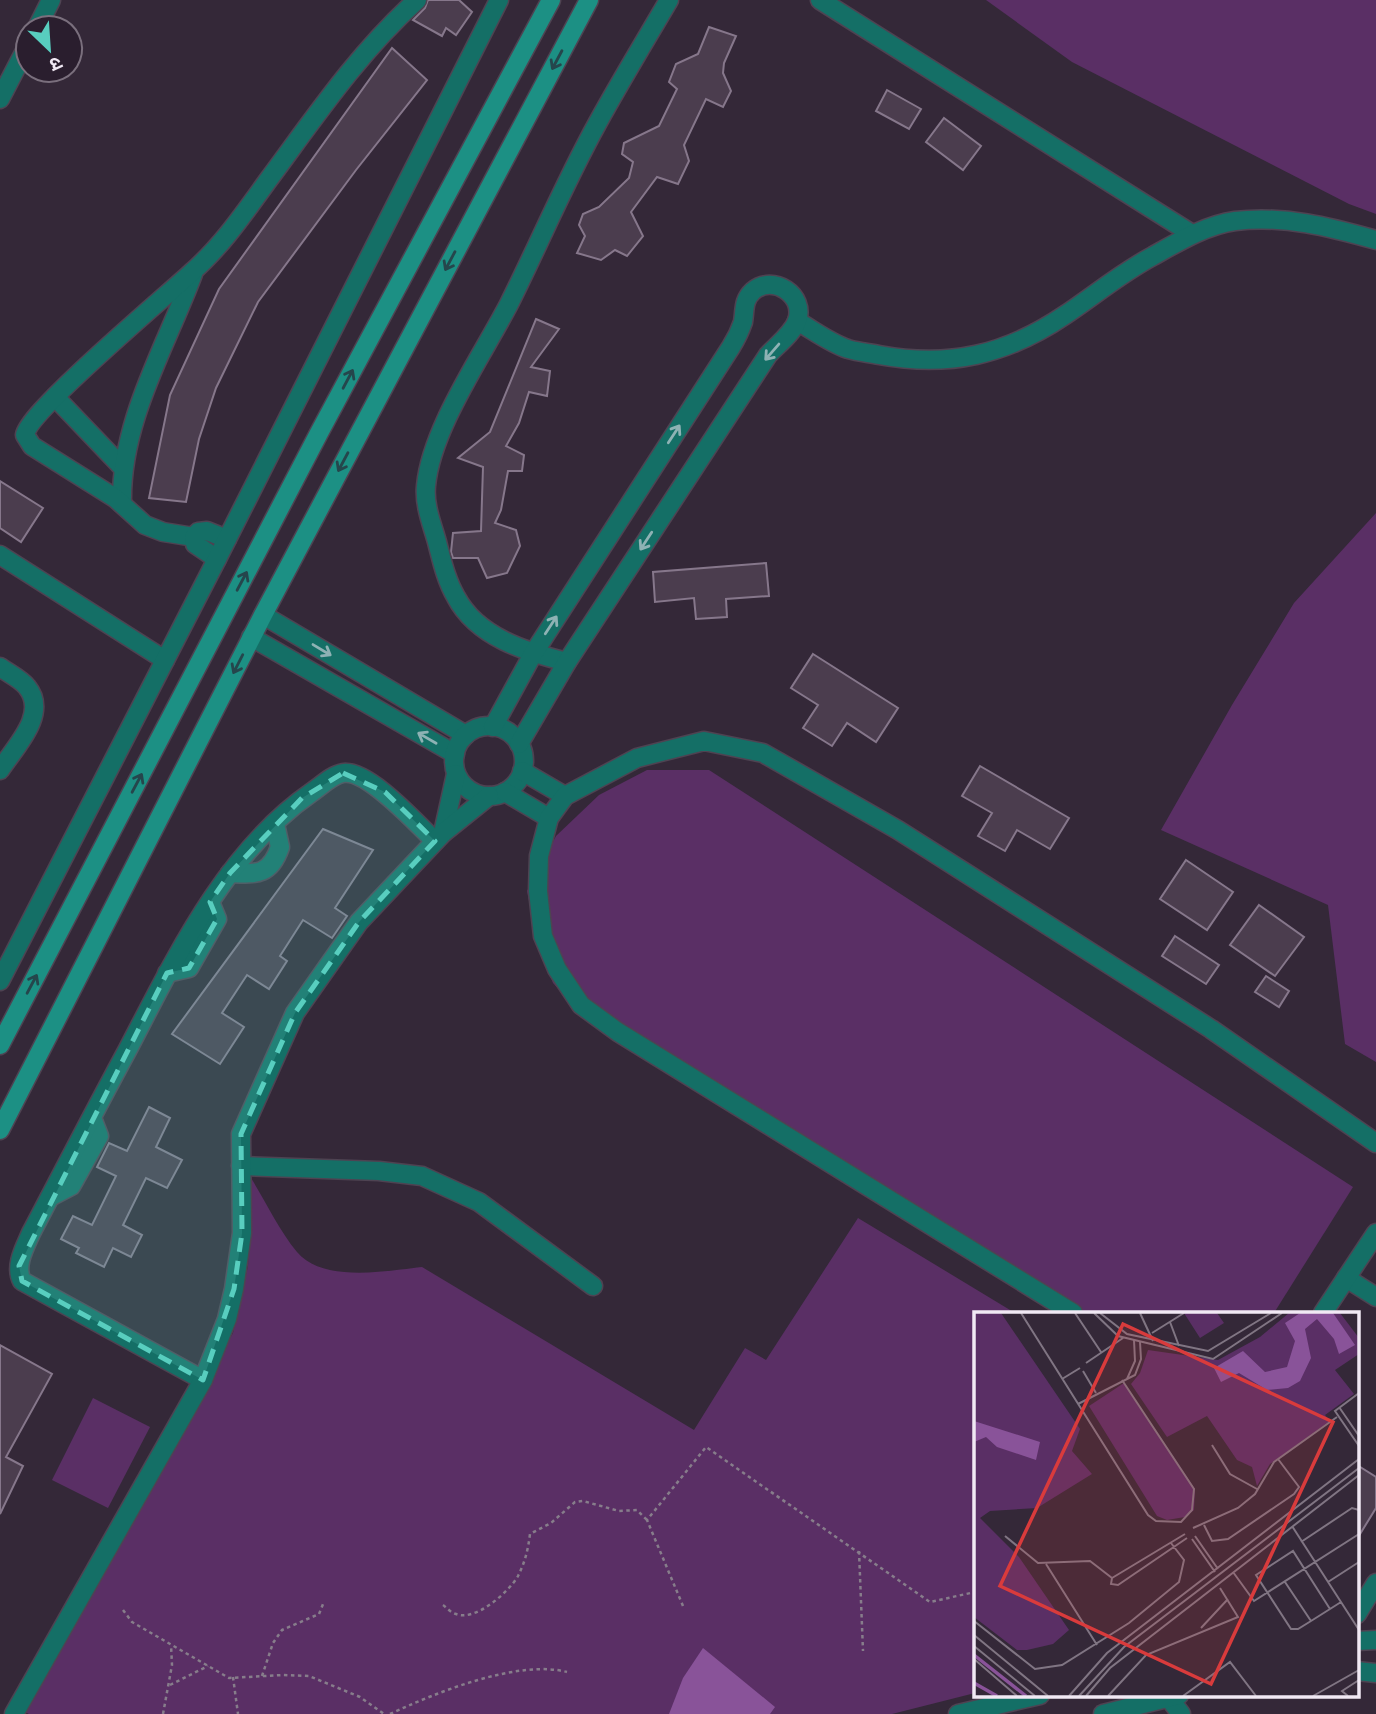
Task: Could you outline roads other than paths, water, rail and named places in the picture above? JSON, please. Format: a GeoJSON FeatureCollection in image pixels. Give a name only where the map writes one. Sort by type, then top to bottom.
{"type":"FeatureCollection","features":[{"type":"Feature","properties":{"kind":"street"},"geometry":{"type":"LineString","coordinates":[[194,537],[163,532],[145,525],[122,504],[32,446],[27,440],[26,430],[30,422],[55,397],[194,271],[233,229],[337,85],[400,6],[417,0]]}},
{"type":"Feature","properties":{"kind":"street"},"geometry":{"type":"LineString","coordinates":[[0,981],[499,0]]}},
{"type":"Feature","properties":{"kind":"street"},"geometry":{"type":"LineString","coordinates":[[0,1045],[313,445],[551,0]]}},
{"type":"Feature","properties":{"kind":"street"},"geometry":{"type":"LineString","coordinates":[[0,1130],[251,637],[589,0]]}},
{"type":"Feature","properties":{"kind":"street"},"geometry":{"type":"LineString","coordinates":[[567,662],[533,654],[493,634],[457,600],[448,581],[427,507],[425,488],[428,467],[441,431],[509,303],[597,125],[669,0]]}},
{"type":"Feature","properties":{"kind":"street"},"geometry":{"type":"LineString","coordinates":[[820,0],[1192,234]]}},
{"type":"Feature","properties":{"kind":"street"},"geometry":{"type":"LineString","coordinates":[[0,100],[14,72]]}},
{"type":"Feature","properties":{"kind":"street"},"geometry":{"type":"LineString","coordinates":[[797,321],[847,349],[911,361],[961,359],[1013,345],[1065,315],[1115,277],[1192,234],[1233,221],[1286,219],[1334,228],[1376,240]]}},
{"type":"Feature","properties":{"kind":"street"},"geometry":{"type":"LineString","coordinates":[[122,504],[123,468],[134,421],[194,271]]}},
{"type":"Feature","properties":{"kind":"street"},"geometry":{"type":"LineString","coordinates":[[493,727],[533,654],[731,346],[743,320],[747,299],[762,285],[775,284],[786,289],[794,298],[798,309],[797,321],[768,355],[567,662],[519,744]]}},
{"type":"Feature","properties":{"kind":"street"},"geometry":{"type":"LineString","coordinates":[[55,397],[123,468]]}},
{"type":"Feature","properties":{"kind":"street"},"geometry":{"type":"LineString","coordinates":[[217,559],[195,544],[194,537],[198,532],[207,531],[227,539]]}},
{"type":"Feature","properties":{"kind":"street"},"geometry":{"type":"LineString","coordinates":[[0,555],[165,660]]}},
{"type":"Feature","properties":{"kind":"street"},"geometry":{"type":"LineString","coordinates":[[263,615],[466,735]]}},
{"type":"Feature","properties":{"kind":"street"},"geometry":{"type":"LineString","coordinates":[[251,637],[455,754]]}},
{"type":"Feature","properties":{"kind":"street"},"geometry":{"type":"LineString","coordinates":[[0,667],[26,685],[34,700],[34,718],[0,770]]}},
{"type":"Feature","properties":{"kind":"street"},"geometry":{"type":"LineString","coordinates":[[343,690],[357,670]]}},
{"type":"Feature","properties":{"kind":"street"},"geometry":{"type":"LineString","coordinates":[[14,1714],[203,1380],[227,1319],[234,1289],[242,1233],[241,1134],[295,1013],[359,922],[439,837],[518,779],[524,762],[519,744],[512,735],[493,727],[483,727],[466,735],[459,744],[455,754],[456,774],[439,837]]}},
{"type":"Feature","properties":{"kind":"street"},"geometry":{"type":"LineString","coordinates":[[1071,1312],[618,1032],[581,1004],[556,969],[543,936],[538,891],[539,856],[549,818],[565,796],[637,758],[705,741],[763,752],[898,830],[1067,937],[1211,1029],[1376,1143]]}},
{"type":"Feature","properties":{"kind":"street"},"geometry":{"type":"LineString","coordinates":[[522,771],[565,796]]}},
{"type":"Feature","properties":{"kind":"street"},"geometry":{"type":"LineString","coordinates":[[203,1380],[22,1281],[19,1266],[24,1249],[50,1197],[71,1186],[99,1136],[92,1118],[167,973],[188,968],[217,919],[210,902],[230,873],[275,824],[302,798],[329,779],[343,773],[354,774],[385,792],[439,837]]}},
{"type":"Feature","properties":{"kind":"street"},"geometry":{"type":"LineString","coordinates":[[456,774],[470,790],[497,794],[549,818]]}},
{"type":"Feature","properties":{"kind":"street"},"geometry":{"type":"LineString","coordinates":[[230,873],[255,873],[265,871],[271,866],[280,847],[275,824]]}},
{"type":"Feature","properties":{"kind":"street"},"geometry":{"type":"LineString","coordinates":[[241,1166],[379,1171],[422,1176],[479,1202],[593,1286]]}},
{"type":"Feature","properties":{"kind":"street"},"geometry":{"type":"LineString","coordinates":[[1324,1312],[1376,1233]]}},
{"type":"Feature","properties":{"kind":"street"},"geometry":{"type":"LineString","coordinates":[[1346,1278],[1376,1297]]}},
{"type":"Feature","properties":{"kind":"street"},"geometry":{"type":"LineString","coordinates":[[1358,1612],[1376,1583]]}},
{"type":"Feature","properties":{"kind":"street"},"geometry":{"type":"LineString","coordinates":[[1358,1641],[1376,1640]]}},
{"type":"Feature","properties":{"kind":"street"},"geometry":{"type":"LineString","coordinates":[[1358,1671],[1376,1673]]}},
{"type":"Feature","properties":{"kind":"street"},"geometry":{"type":"LineString","coordinates":[[958,1714],[1036,1696]]}},
{"type":"Feature","properties":{"kind":"street"},"geometry":{"type":"LineString","coordinates":[[1103,1714],[1174,1696],[1181,1714]]}}]}
